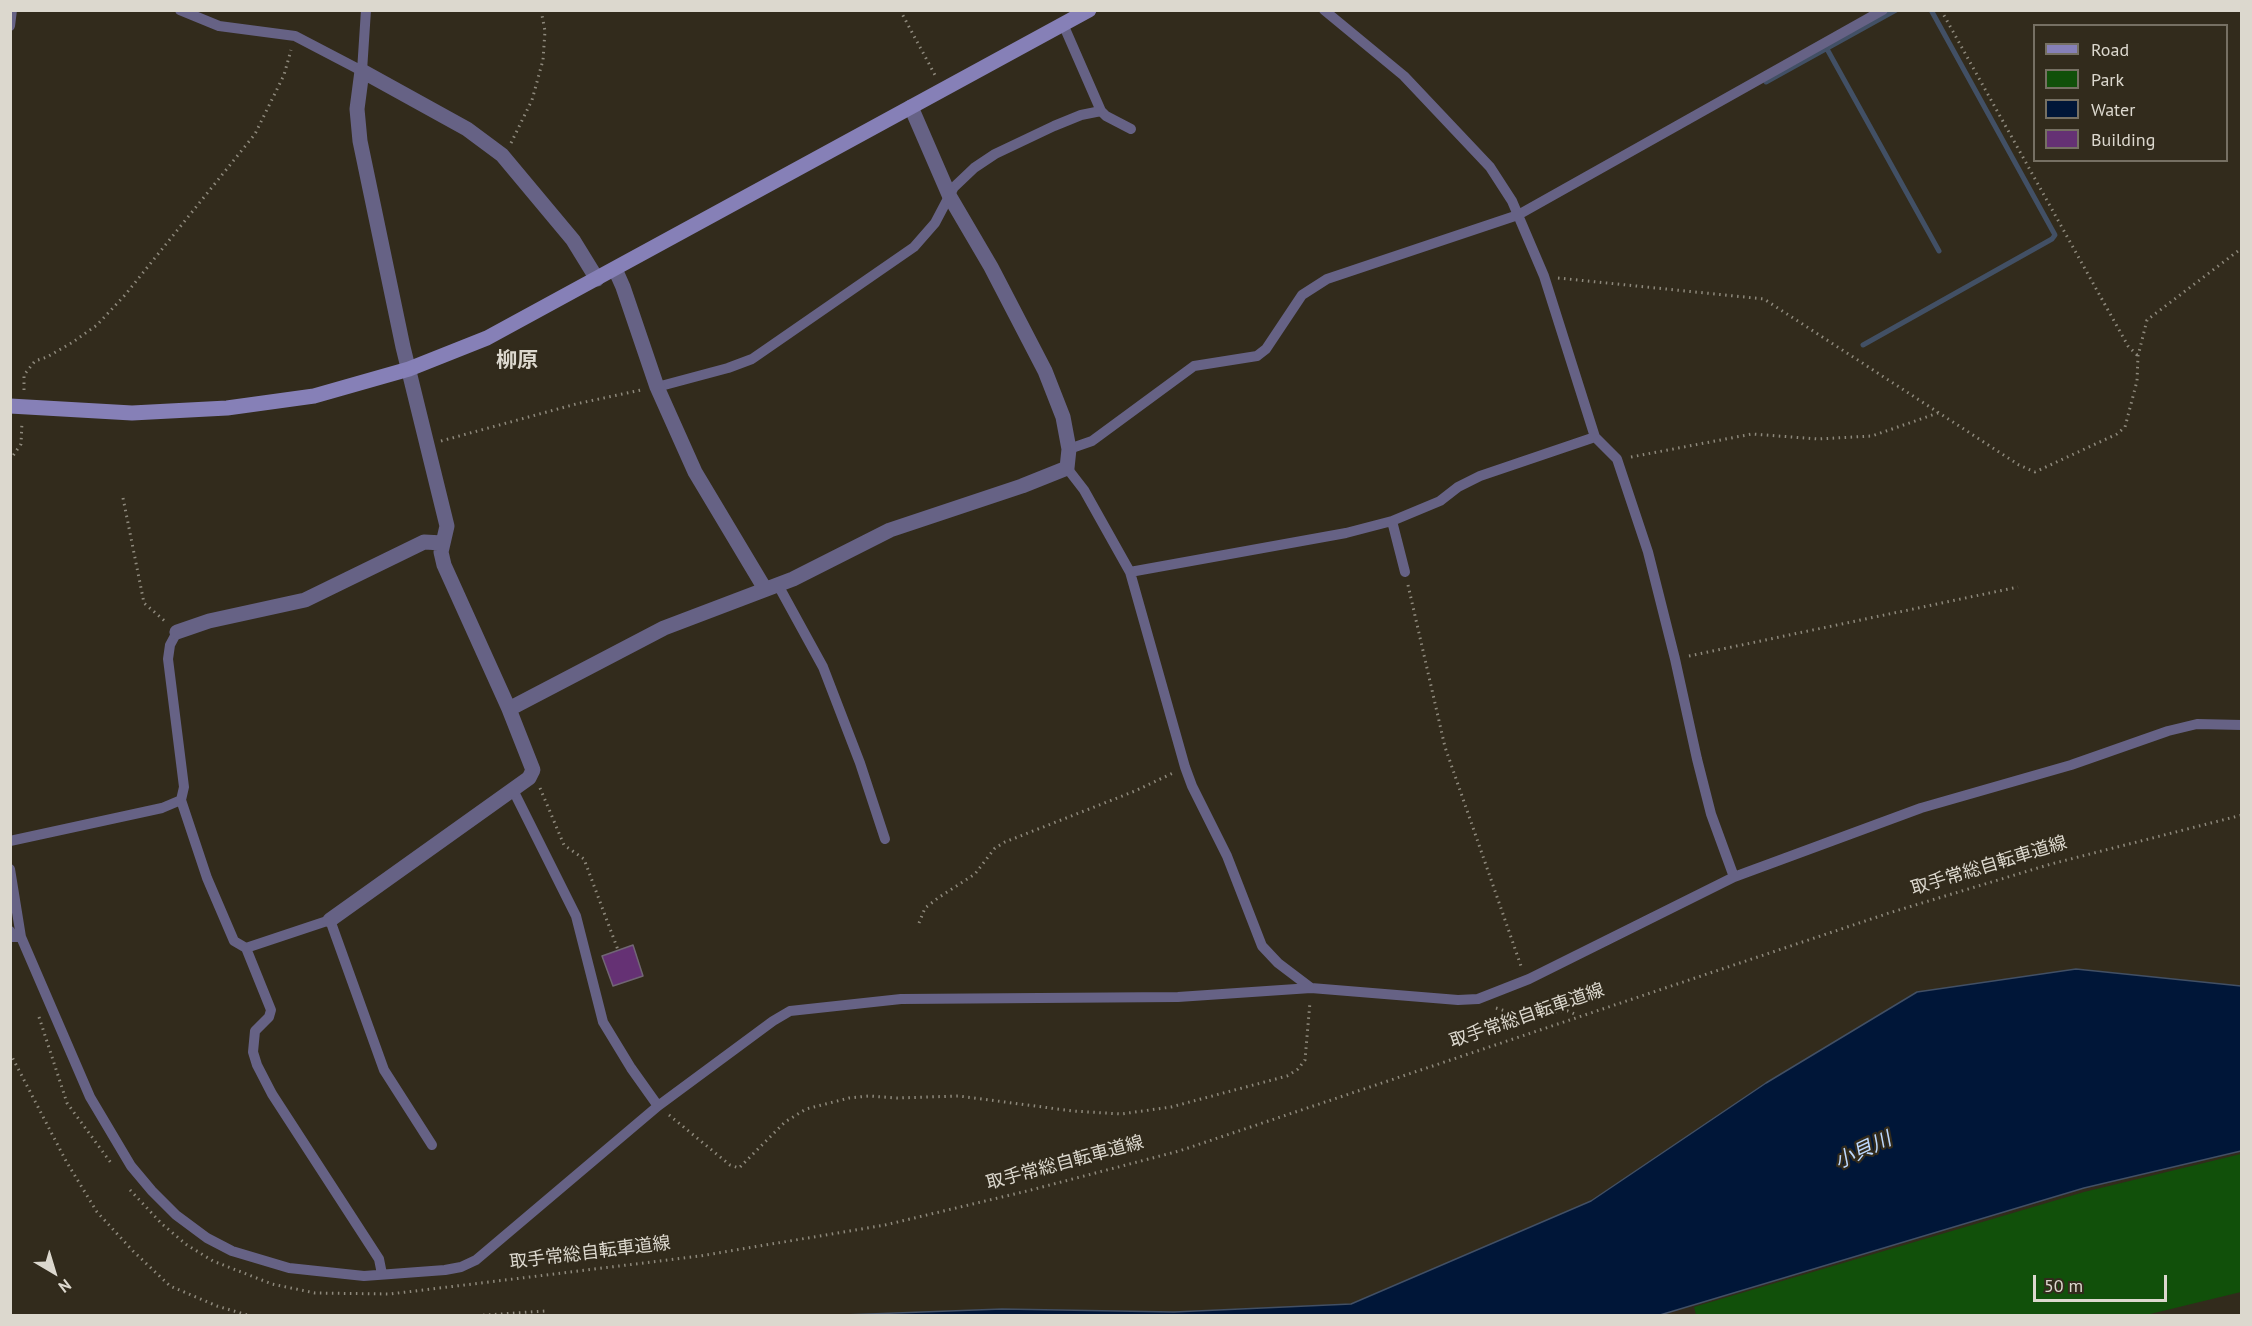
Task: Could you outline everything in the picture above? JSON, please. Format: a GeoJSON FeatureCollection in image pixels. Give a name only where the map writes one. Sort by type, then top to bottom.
{"type":"FeatureCollection","features":[{"type":"Feature","properties":{"kind":"street"},"geometry":{"type":"LineString","coordinates":[[10,406],[132,413],[227,408],[314,396],[409,369],[487,338],[1089,10]]}},
{"type":"Feature","properties":{"kind":"street"},"geometry":{"type":"LineString","coordinates":[[330,920],[513,790],[529,778],[533,770],[509,709],[444,565],[441,552],[447,526],[409,369],[360,141],[357,109],[362,71],[467,129],[502,155],[573,240],[597,279]]}},
{"type":"Feature","properties":{"kind":"street"},"geometry":{"type":"LineString","coordinates":[[509,709],[664,628],[820,567],[890,530],[1022,486],[1067,468],[1069,449],[1063,417],[1045,371],[991,267],[950,197],[911,107]]}},
{"type":"Feature","properties":{"kind":"street"},"geometry":{"type":"LineString","coordinates":[[615,269],[657,387],[694,472],[772,587]]}},
{"type":"Feature","properties":{"kind":"street"},"geometry":{"type":"LineString","coordinates":[[177,632],[209,621],[306,600],[424,542],[443,543]]}},
{"type":"Feature","properties":{"kind":"lane"},"geometry":{"type":"LineString","coordinates":[[10,26],[12,10]]}},
{"type":"Feature","properties":{"kind":"lane"},"geometry":{"type":"LineString","coordinates":[[180,10],[219,26],[295,36],[362,71],[366,10]]}},
{"type":"Feature","properties":{"kind":"lane"},"geometry":{"type":"LineString","coordinates":[[1324,10],[1404,76],[1490,167],[1512,201],[1544,276],[1595,437],[1617,459],[1648,552],[1711,814],[1734,877]]}},
{"type":"Feature","properties":{"kind":"lane"},"geometry":{"type":"LineString","coordinates":[[1069,449],[1092,441],[1194,366],[1257,356],[1266,349],[1302,295],[1327,279],[1518,215],[1883,10]]}},
{"type":"Feature","properties":{"kind":"lane"},"geometry":{"type":"LineString","coordinates":[[1063,24],[1101,111],[1131,129]]}},
{"type":"Feature","properties":{"kind":"lane"},"geometry":{"type":"LineString","coordinates":[[657,387],[728,368],[752,359],[914,247],[935,224],[961,178],[995,154],[1081,115],[1101,111]]}},
{"type":"Feature","properties":{"kind":"lane"},"geometry":{"type":"LineString","coordinates":[[1130,572],[1346,533],[1392,521],[1440,501],[1458,487],[1480,476],[1595,437]]}},
{"type":"Feature","properties":{"kind":"lane"},"geometry":{"type":"LineString","coordinates":[[1067,468],[1084,490],[1130,572],[1185,767],[1227,856],[1262,946],[1278,963],[1311,988]]}},
{"type":"Feature","properties":{"kind":"lane"},"geometry":{"type":"LineString","coordinates":[[1392,521],[1405,572]]}},
{"type":"Feature","properties":{"kind":"lane"},"geometry":{"type":"LineString","coordinates":[[772,587],[823,667],[860,763],[885,839]]}},
{"type":"Feature","properties":{"kind":"lane"},"geometry":{"type":"LineString","coordinates":[[177,632],[170,645],[168,659],[184,787],[181,800],[207,878],[234,941],[246,948],[271,1010],[269,1017],[255,1031],[253,1052],[257,1065],[272,1094],[379,1260],[382,1274]]}},
{"type":"Feature","properties":{"kind":"lane"},"geometry":{"type":"LineString","coordinates":[[10,869],[14,935],[90,1097],[131,1166],[176,1215],[207,1238],[232,1251],[289,1268],[328,1274],[364,1276],[461,1267],[476,1260],[658,1106],[773,1021],[790,1011],[901,999],[1178,997],[1311,988],[1458,1000],[1478,999],[1529,979],[1734,877],[1921,808],[2071,765],[2168,731],[2197,724],[2241,725]]}},
{"type":"Feature","properties":{"kind":"lane"},"geometry":{"type":"LineString","coordinates":[[513,790],[576,916],[603,1022],[658,1106]]}},
{"type":"Feature","properties":{"kind":"lane"},"geometry":{"type":"LineString","coordinates":[[10,841],[162,808],[181,800]]}},
{"type":"Feature","properties":{"kind":"lane"},"geometry":{"type":"LineString","coordinates":[[246,948],[330,920],[384,1070],[432,1145]]}},
{"type":"Feature","properties":{"kind":"path"},"geometry":{"type":"LineString","coordinates":[[502,155],[512,142],[532,100],[543,60],[545,31],[541,10]]}},
{"type":"Feature","properties":{"kind":"path"},"geometry":{"type":"LineString","coordinates":[[900,10],[942,90]]}},
{"type":"Feature","properties":{"kind":"path"},"geometry":{"type":"LineString","coordinates":[[1941,10],[2128,346],[2138,356]]}},
{"type":"Feature","properties":{"kind":"path"},"geometry":{"type":"LineString","coordinates":[[24,390],[24,375],[35,361],[74,342],[97,325],[125,295],[255,134],[284,75],[295,36]]}},
{"type":"Feature","properties":{"kind":"path"},"geometry":{"type":"LineString","coordinates":[[1544,276],[1764,299],[2019,465],[2035,472],[2117,434],[2125,428],[2137,381],[2138,356],[2147,320],[2241,248]]}},
{"type":"Feature","properties":{"kind":"path"},"geometry":{"type":"LineString","coordinates":[[427,444],[576,404],[657,387]]}},
{"type":"Feature","properties":{"kind":"path"},"geometry":{"type":"LineString","coordinates":[[1617,459],[1752,434],[1818,439],[1872,436],[1938,413]]}},
{"type":"Feature","properties":{"kind":"path"},"geometry":{"type":"LineString","coordinates":[[10,460],[21,444],[22,422]]}},
{"type":"Feature","properties":{"kind":"path"},"geometry":{"type":"LineString","coordinates":[[10,486],[12,488],[10,492]]}},
{"type":"Feature","properties":{"kind":"path"},"geometry":{"type":"LineString","coordinates":[[123,498],[144,603],[177,632]]}},
{"type":"Feature","properties":{"kind":"path"},"geometry":{"type":"LineString","coordinates":[[1405,572],[1445,747],[1523,972],[1529,979]]}},
{"type":"Feature","properties":{"kind":"path"},"geometry":{"type":"LineString","coordinates":[[1675,659],[2018,587]]}},
{"type":"Feature","properties":{"kind":"path"},"geometry":{"type":"LineString","coordinates":[[919,923],[925,908],[975,874],[995,848],[1005,842],[1135,791],[1185,767]]}},
{"type":"Feature","properties":{"kind":"path"},"geometry":{"type":"LineString","coordinates":[[533,770],[564,845],[585,859],[618,950]]}},
{"type":"Feature","properties":{"kind":"path","name":"取手常総自転車道線"},"geometry":{"type":"LineString","coordinates":[[130,1189],[162,1224],[187,1245],[213,1261],[272,1284],[315,1293],[390,1294],[493,1282],[700,1257],[885,1225],[1179,1151],[1878,917],[2051,864],[2241,815]]}},
{"type":"Feature","properties":{"kind":"path"},"geometry":{"type":"LineString","coordinates":[[658,1106],[730,1165],[739,1168],[784,1122],[806,1109],[849,1098],[959,1096],[1073,1111],[1121,1114],[1171,1107],[1287,1076],[1298,1069],[1305,1060],[1311,988]]}},
{"type":"Feature","properties":{"kind":"path"},"geometry":{"type":"LineString","coordinates":[[1478,999],[1515,1014],[1568,1011],[1579,1016]]}},
{"type":"Feature","properties":{"kind":"path"},"geometry":{"type":"LineString","coordinates":[[38,1015],[67,1103],[116,1170]]}},
{"type":"Feature","properties":{"kind":"path"},"geometry":{"type":"LineString","coordinates":[[10,1053],[66,1161],[97,1212],[170,1286],[218,1306],[251,1316]]}},
{"type":"Feature","properties":{"kind":"path"},"geometry":{"type":"LineString","coordinates":[[471,1316],[545,1311]]}},
{"type":"Feature","properties":{"kind":"green space"},"geometry":{"type":"Polygon","coordinates":[[[2241,1154],[2241,1292],[2146,1315],[1696,1315],[1694,1307],[2084,1192],[2241,1154]]]}},
{"type":"Feature","properties":{"kind":"water","name":"小貝川"},"geometry":{"type":"Polygon","coordinates":[[[2076,969],[2241,986],[2241,1151],[2084,1188],[1660,1315],[843,1315],[1002,1309],[1174,1312],[1351,1304],[1591,1201],[1766,1083],[1917,992],[2076,969]]]}},
{"type":"Feature","properties":{"kind":"building"},"geometry":{"type":"Polygon","coordinates":[[[633,945],[643,976],[613,986],[602,956],[633,945]]]}},
{"type":"Feature","properties":{"kind":"waterway"},"geometry":{"type":"LineString","coordinates":[[1766,82],[1896,10]]}},
{"type":"Feature","properties":{"kind":"waterway"},"geometry":{"type":"LineString","coordinates":[[1863,345],[2052,239],[2055,235],[1931,10]]}},
{"type":"Feature","properties":{"kind":"waterway"},"geometry":{"type":"LineString","coordinates":[[1827,49],[1939,251]]}},
{"type":"Feature","properties":{"kind":"district","name":"柳原"},"geometry":{"type":"Point","coordinates":[517,361]}}]}
